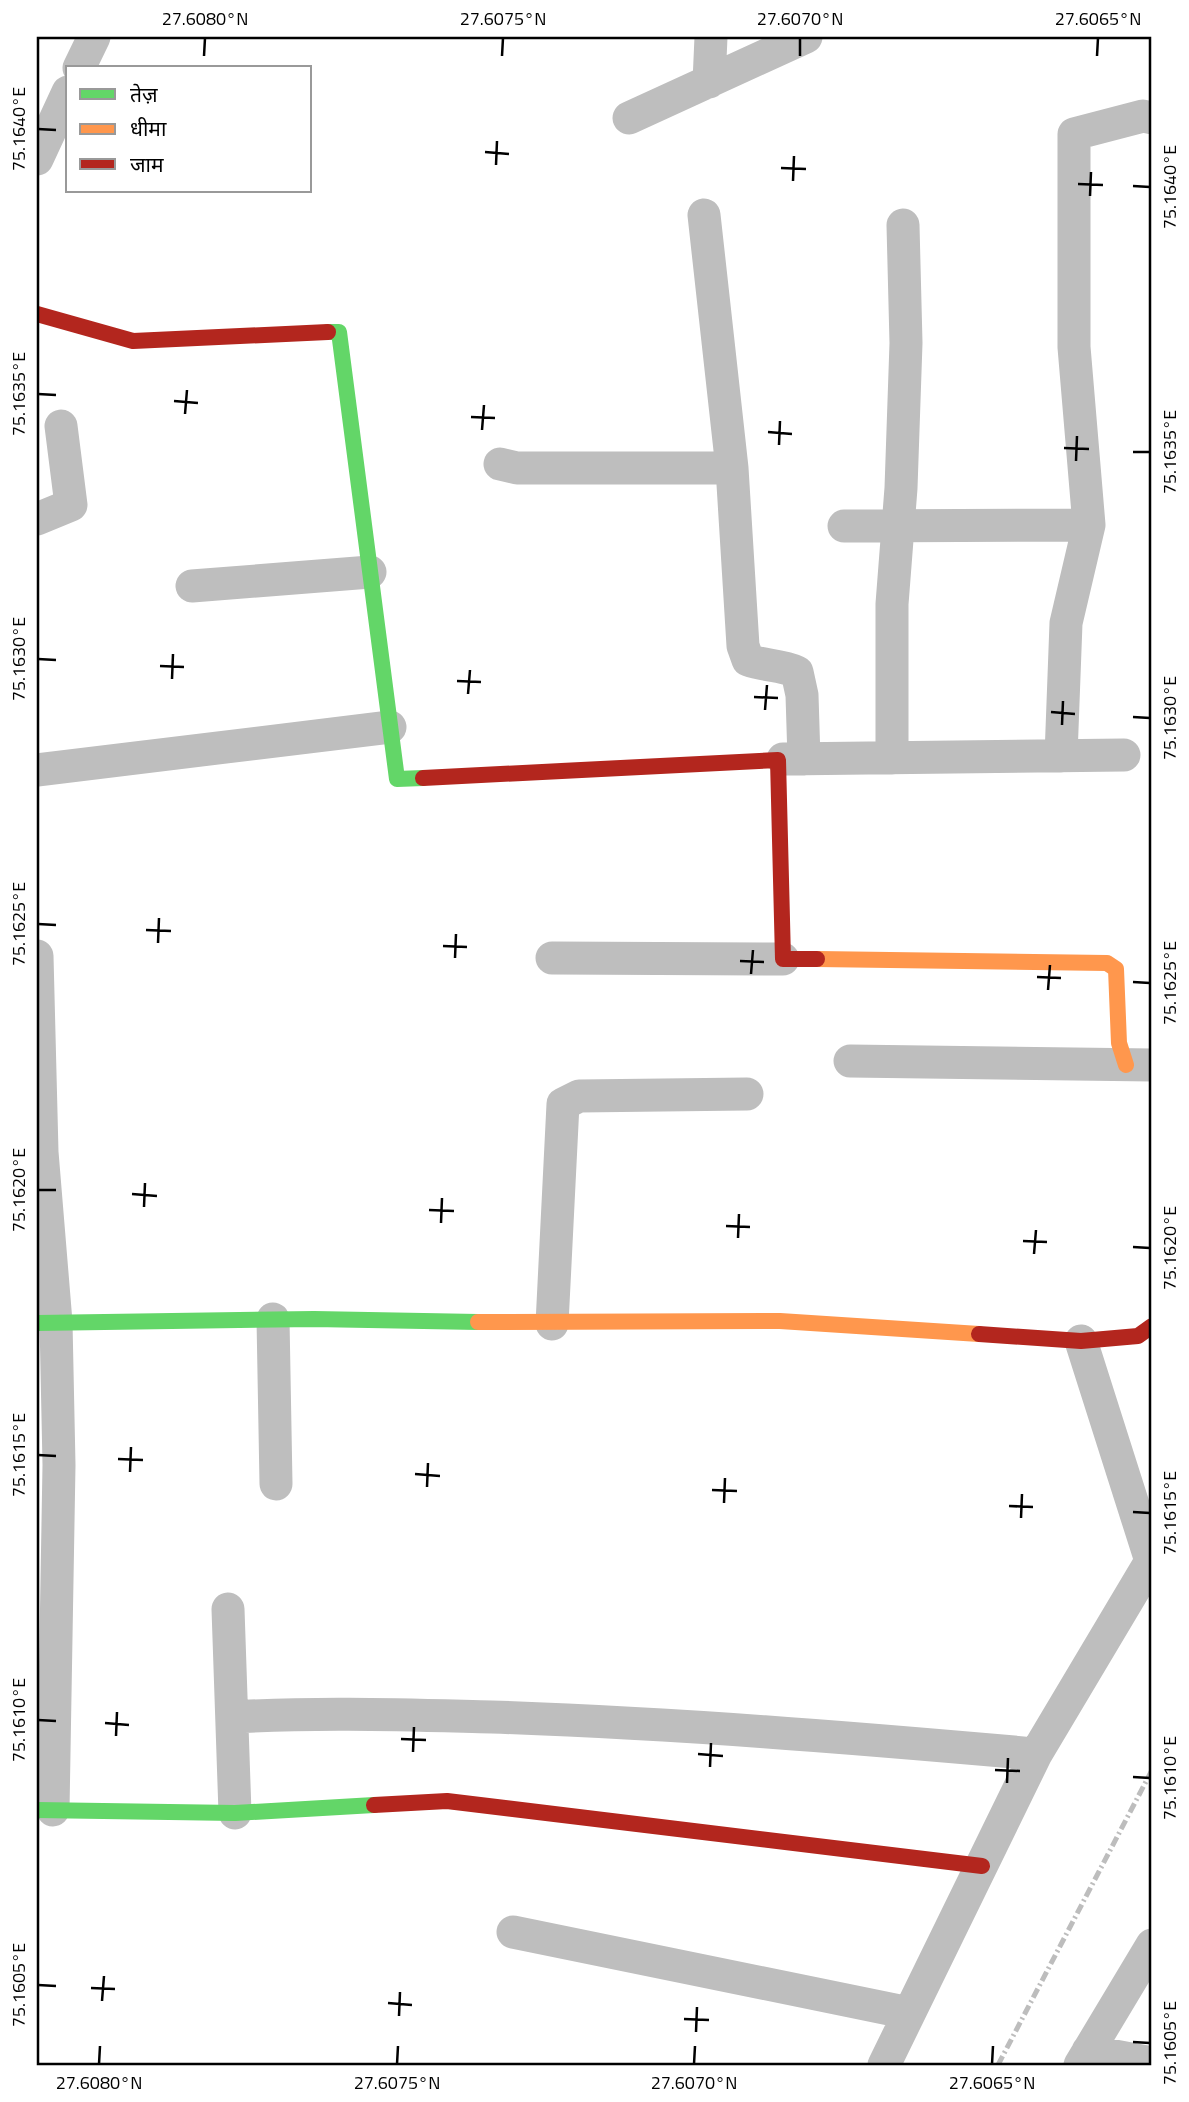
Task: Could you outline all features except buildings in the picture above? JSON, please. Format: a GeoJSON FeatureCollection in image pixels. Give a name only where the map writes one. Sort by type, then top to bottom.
{"type":"FeatureCollection","features":[{"type":"Feature","properties":{"kind":"street"},"geometry":{"type":"LineString","coordinates":[[80,66],[94,37]]}},
{"type":"Feature","properties":{"kind":"street"},"geometry":{"type":"LineString","coordinates":[[709,82],[711,37]]}},
{"type":"Feature","properties":{"kind":"street"},"geometry":{"type":"LineString","coordinates":[[629,118],[806,37]]}},
{"type":"Feature","properties":{"kind":"street"},"geometry":{"type":"LineString","coordinates":[[37,159],[66,96]]}},
{"type":"Feature","properties":{"kind":"street"},"geometry":{"type":"LineString","coordinates":[[1061,756],[1066,623],[1089,524],[1074,347],[1074,135],[1143,116],[1152,118]]}},
{"type":"Feature","properties":{"kind":"street"},"geometry":{"type":"LineString","coordinates":[[704,215],[732,468],[743,646],[748,660],[765,666],[782,665],[797,672],[802,695],[791,759],[783,959]]}},
{"type":"Feature","properties":{"kind":"street"},"geometry":{"type":"LineString","coordinates":[[892,758],[892,604],[899,525],[906,343],[903,225]]}},
{"type":"Feature","properties":{"kind":"street"},"geometry":{"type":"LineString","coordinates":[[37,314],[133,341],[339,332],[397,779],[791,759],[1124,755]]}},
{"type":"Feature","properties":{"kind":"street"},"geometry":{"type":"LineString","coordinates":[[37,519],[71,505],[61,426]]}},
{"type":"Feature","properties":{"kind":"street"},"geometry":{"type":"LineString","coordinates":[[500,464],[517,468],[732,468]]}},
{"type":"Feature","properties":{"kind":"street"},"geometry":{"type":"LineString","coordinates":[[844,526],[1089,524]]}},
{"type":"Feature","properties":{"kind":"street"},"geometry":{"type":"LineString","coordinates":[[192,586],[370,572]]}},
{"type":"Feature","properties":{"kind":"street"},"geometry":{"type":"LineString","coordinates":[[37,770],[390,727]]}},
{"type":"Feature","properties":{"kind":"street"},"geometry":{"type":"LineString","coordinates":[[37,956],[48,1508],[45,1810],[235,1813],[447,1801],[982,1866]]}},
{"type":"Feature","properties":{"kind":"street"},"geometry":{"type":"LineString","coordinates":[[552,958],[1107,963],[1116,969],[1119,1042],[1139,1065]]}},
{"type":"Feature","properties":{"kind":"street"},"geometry":{"type":"LineString","coordinates":[[850,1061],[1139,1065]]}},
{"type":"Feature","properties":{"kind":"street"},"geometry":{"type":"LineString","coordinates":[[552,1324],[563,1104],[579,1096],[747,1094]]}},
{"type":"Feature","properties":{"kind":"street"},"geometry":{"type":"LineString","coordinates":[[46,1322],[273,1319],[552,1324],[780,1321],[1081,1341],[1138,1336],[1152,1326]]}},
{"type":"Feature","properties":{"kind":"street"},"geometry":{"type":"LineString","coordinates":[[273,1319],[276,1484]]}},
{"type":"Feature","properties":{"kind":"street"},"geometry":{"type":"LineString","coordinates":[[884,2065],[1036,1754],[1152,1562],[1081,1341]]}},
{"type":"Feature","properties":{"kind":"street"},"geometry":{"type":"LineString","coordinates":[[228,1609],[235,1813]]}},
{"type":"Feature","properties":{"kind":"street"},"geometry":{"type":"LineString","coordinates":[[233,1717],[325,1712],[542,1719],[771,1731],[1036,1754]]}},
{"type":"Feature","properties":{"kind":"street"},"geometry":{"type":"LineString","coordinates":[[513,1933],[909,2013]]}},
{"type":"Feature","properties":{"kind":"street"},"geometry":{"type":"LineString","coordinates":[[1152,1945],[1084,2058],[1152,2063]]}},
{"type":"Feature","properties":{"kind":"railway"},"geometry":{"type":"LineString","coordinates":[[998,2065],[1152,1770]]}},
{"type":"Feature","properties":{"kind":"traffic: fast"},"geometry":{"type":"LineString","coordinates":[[328,332],[339,332],[397,779],[423,778]]}},
{"type":"Feature","properties":{"kind":"traffic: fast"},"geometry":{"type":"LineString","coordinates":[[37,1323],[314,1319],[478,1322]]}},
{"type":"Feature","properties":{"kind":"traffic: fast"},"geometry":{"type":"LineString","coordinates":[[37,1810],[235,1813],[374,1805]]}},
{"type":"Feature","properties":{"kind":"traffic: slow"},"geometry":{"type":"LineString","coordinates":[[817,959],[1107,963],[1116,969],[1119,1043],[1126,1065]]}},
{"type":"Feature","properties":{"kind":"traffic: slow"},"geometry":{"type":"LineString","coordinates":[[478,1322],[780,1321],[979,1334]]}},
{"type":"Feature","properties":{"kind":"traffic: jam"},"geometry":{"type":"LineString","coordinates":[[37,314],[133,341],[328,332]]}},
{"type":"Feature","properties":{"kind":"traffic: jam"},"geometry":{"type":"LineString","coordinates":[[423,778],[778,760],[783,959],[817,959]]}},
{"type":"Feature","properties":{"kind":"traffic: jam"},"geometry":{"type":"LineString","coordinates":[[979,1334],[1081,1341],[1138,1336],[1152,1326]]}},
{"type":"Feature","properties":{"kind":"traffic: jam"},"geometry":{"type":"LineString","coordinates":[[374,1805],[447,1801],[982,1866]]}}]}
